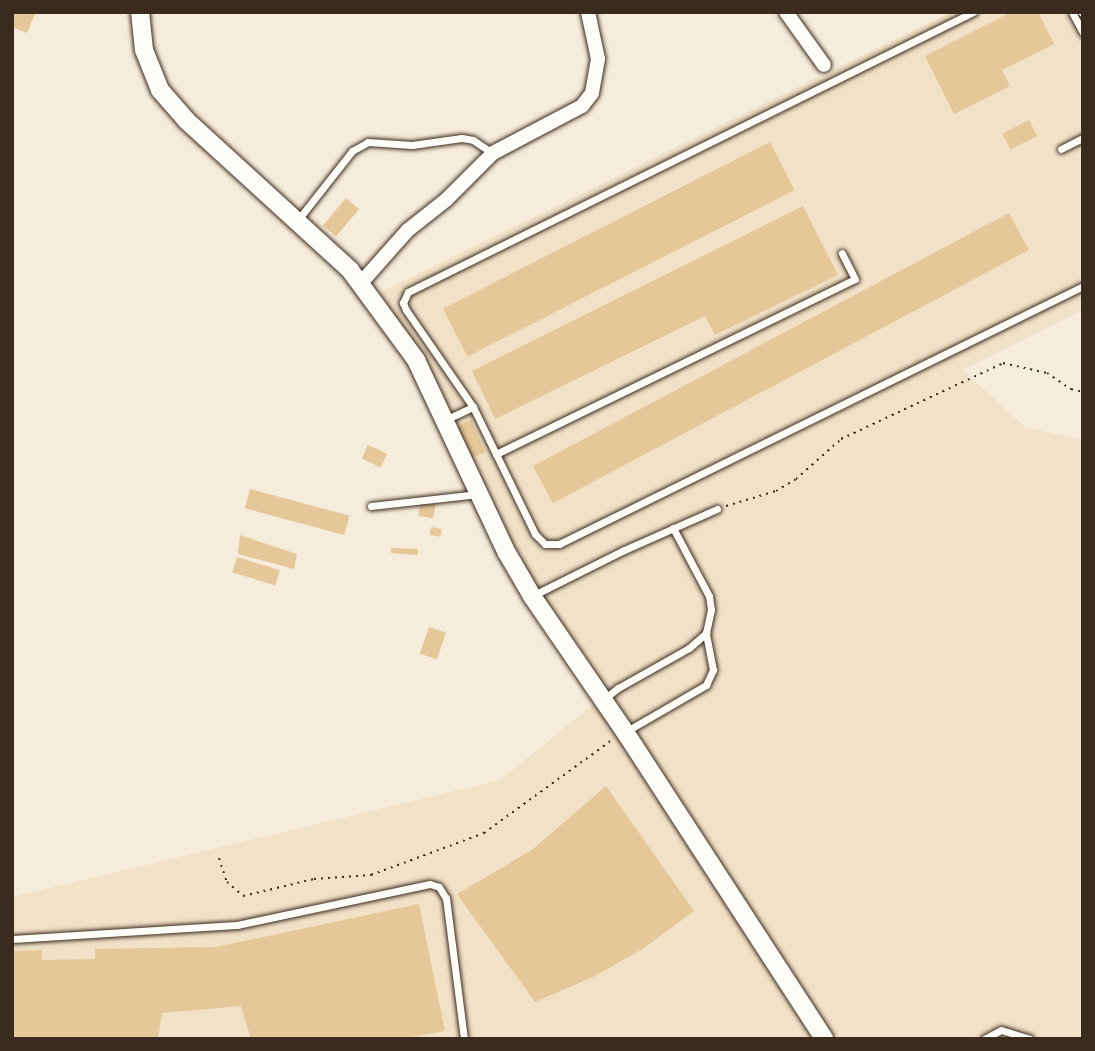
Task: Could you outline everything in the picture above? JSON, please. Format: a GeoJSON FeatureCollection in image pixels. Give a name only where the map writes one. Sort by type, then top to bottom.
{"type":"FeatureCollection","features":[{"type":"Feature","properties":{"kind":"street"},"geometry":{"type":"LineString","coordinates":[[140,12],[144,50],[160,90],[187,121],[350,270],[416,360],[446,419],[478,494],[532,596],[625,732],[824,1039]]}},
{"type":"Feature","properties":{"kind":"street"},"geometry":{"type":"LineString","coordinates":[[360,284],[408,230],[446,200],[493,153],[574,111],[592,93],[598,59],[588,12]]}},
{"type":"Feature","properties":{"kind":"street"},"geometry":{"type":"LineString","coordinates":[[786,12],[824,65]]}},
{"type":"Feature","properties":{"kind":"lane"},"geometry":{"type":"LineString","coordinates":[[973,12],[413,288],[405,297],[405,310],[473,407],[535,534],[545,544],[559,544],[1083,286]]}},
{"type":"Feature","properties":{"kind":"lane"},"geometry":{"type":"LineString","coordinates":[[1072,12],[1083,33]]}},
{"type":"Feature","properties":{"kind":"lane"},"geometry":{"type":"LineString","coordinates":[[297,221],[352,151],[368,142],[412,145],[463,138],[473,140],[493,153]]}},
{"type":"Feature","properties":{"kind":"lane"},"geometry":{"type":"LineString","coordinates":[[1061,149],[1083,138]]}},
{"type":"Feature","properties":{"kind":"lane"},"geometry":{"type":"LineString","coordinates":[[496,454],[855,279],[842,253]]}},
{"type":"Feature","properties":{"kind":"lane"},"geometry":{"type":"LineString","coordinates":[[446,419],[473,407]]}},
{"type":"Feature","properties":{"kind":"lane"},"geometry":{"type":"LineString","coordinates":[[370,506],[478,494]]}},
{"type":"Feature","properties":{"kind":"lane"},"geometry":{"type":"LineString","coordinates":[[532,596],[717,509]]}},
{"type":"Feature","properties":{"kind":"lane"},"geometry":{"type":"LineString","coordinates":[[625,732],[706,685],[713,670],[706,633],[711,610],[709,596],[673,528]]}},
{"type":"Feature","properties":{"kind":"lane"},"geometry":{"type":"LineString","coordinates":[[603,701],[618,688],[689,648],[706,633]]}},
{"type":"Feature","properties":{"kind":"lane"},"geometry":{"type":"LineString","coordinates":[[12,939],[237,925],[430,884],[439,887],[446,898],[464,1039]]}},
{"type":"Feature","properties":{"kind":"lane"},"geometry":{"type":"LineString","coordinates":[[984,1039],[1001,1030],[1030,1039]]}},
{"type":"Feature","properties":{"kind":"path"},"geometry":{"type":"LineString","coordinates":[[717,509],[776,491],[796,479],[841,439],[1003,363],[1047,373],[1071,389],[1083,392]]}},
{"type":"Feature","properties":{"kind":"path"},"geometry":{"type":"LineString","coordinates":[[219,858],[227,882],[243,896],[314,879],[371,874],[484,833],[512,815],[582,759],[625,732]]}},
{"type":"Feature","properties":{"kind":"shaded area"},"geometry":{"type":"Polygon","coordinates":[[[951,12],[1083,12],[1083,310],[963,370],[1025,427],[1083,440],[1083,1039],[12,1039],[12,897],[500,780],[604,696],[521,563],[446,403],[418,353],[375,295],[951,12]]]}},
{"type":"Feature","properties":{"kind":"building"},"geometry":{"type":"Polygon","coordinates":[[[12,12],[36,12],[27,33],[12,27],[12,12]]]}},
{"type":"Feature","properties":{"kind":"building"},"geometry":{"type":"Polygon","coordinates":[[[1011,12],[1038,12],[1054,44],[1002,70],[1010,86],[954,114],[925,56],[1011,12]]]}},
{"type":"Feature","properties":{"kind":"building"},"geometry":{"type":"Polygon","coordinates":[[[1029,120],[1037,136],[1010,150],[1002,134],[1029,120]]]}},
{"type":"Feature","properties":{"kind":"building"},"geometry":{"type":"Polygon","coordinates":[[[770,142],[795,190],[468,357],[443,309],[770,142]]]}},
{"type":"Feature","properties":{"kind":"building"},"geometry":{"type":"Polygon","coordinates":[[[346,198],[359,209],[336,237],[323,226],[346,198]]]}},
{"type":"Feature","properties":{"kind":"building"},"geometry":{"type":"Polygon","coordinates":[[[803,206],[838,275],[715,335],[705,316],[495,419],[472,371],[803,206]]]}},
{"type":"Feature","properties":{"kind":"building"},"geometry":{"type":"Polygon","coordinates":[[[1009,213],[1029,250],[553,503],[533,466],[1009,213]]]}},
{"type":"Feature","properties":{"kind":"building"},"geometry":{"type":"Polygon","coordinates":[[[471,420],[485,452],[472,458],[457,426],[471,420]]]}},
{"type":"Feature","properties":{"kind":"building"},"geometry":{"type":"Polygon","coordinates":[[[368,445],[387,454],[381,467],[362,459],[368,445]]]}},
{"type":"Feature","properties":{"kind":"building"},"geometry":{"type":"Polygon","coordinates":[[[250,489],[349,516],[344,535],[245,508],[250,489]]]}},
{"type":"Feature","properties":{"kind":"building"},"geometry":{"type":"Polygon","coordinates":[[[421,502],[436,505],[433,519],[418,516],[421,502]]]}},
{"type":"Feature","properties":{"kind":"building"},"geometry":{"type":"Polygon","coordinates":[[[431,527],[442,529],[440,537],[430,535],[431,527]]]}},
{"type":"Feature","properties":{"kind":"building"},"geometry":{"type":"Polygon","coordinates":[[[240,535],[297,554],[294,569],[238,554],[240,535]]]}},
{"type":"Feature","properties":{"kind":"building"},"geometry":{"type":"Polygon","coordinates":[[[391,548],[418,549],[418,555],[391,553],[391,548]]]}},
{"type":"Feature","properties":{"kind":"building"},"geometry":{"type":"Polygon","coordinates":[[[237,557],[280,570],[275,585],[232,572],[237,557]]]}},
{"type":"Feature","properties":{"kind":"building"},"geometry":{"type":"Polygon","coordinates":[[[429,627],[446,633],[437,659],[420,653],[429,627]]]}},
{"type":"Feature","properties":{"kind":"building"},"geometry":{"type":"Polygon","coordinates":[[[606,786],[694,911],[644,948],[593,977],[535,1002],[457,894],[532,850],[606,786]]]}},
{"type":"Feature","properties":{"kind":"building"},"geometry":{"type":"Polygon","coordinates":[[[419,904],[445,1031],[400,1039],[251,1039],[241,1006],[162,1013],[158,1039],[12,1039],[12,951],[42,950],[42,960],[95,959],[95,949],[216,947],[419,904]]]}}]}
